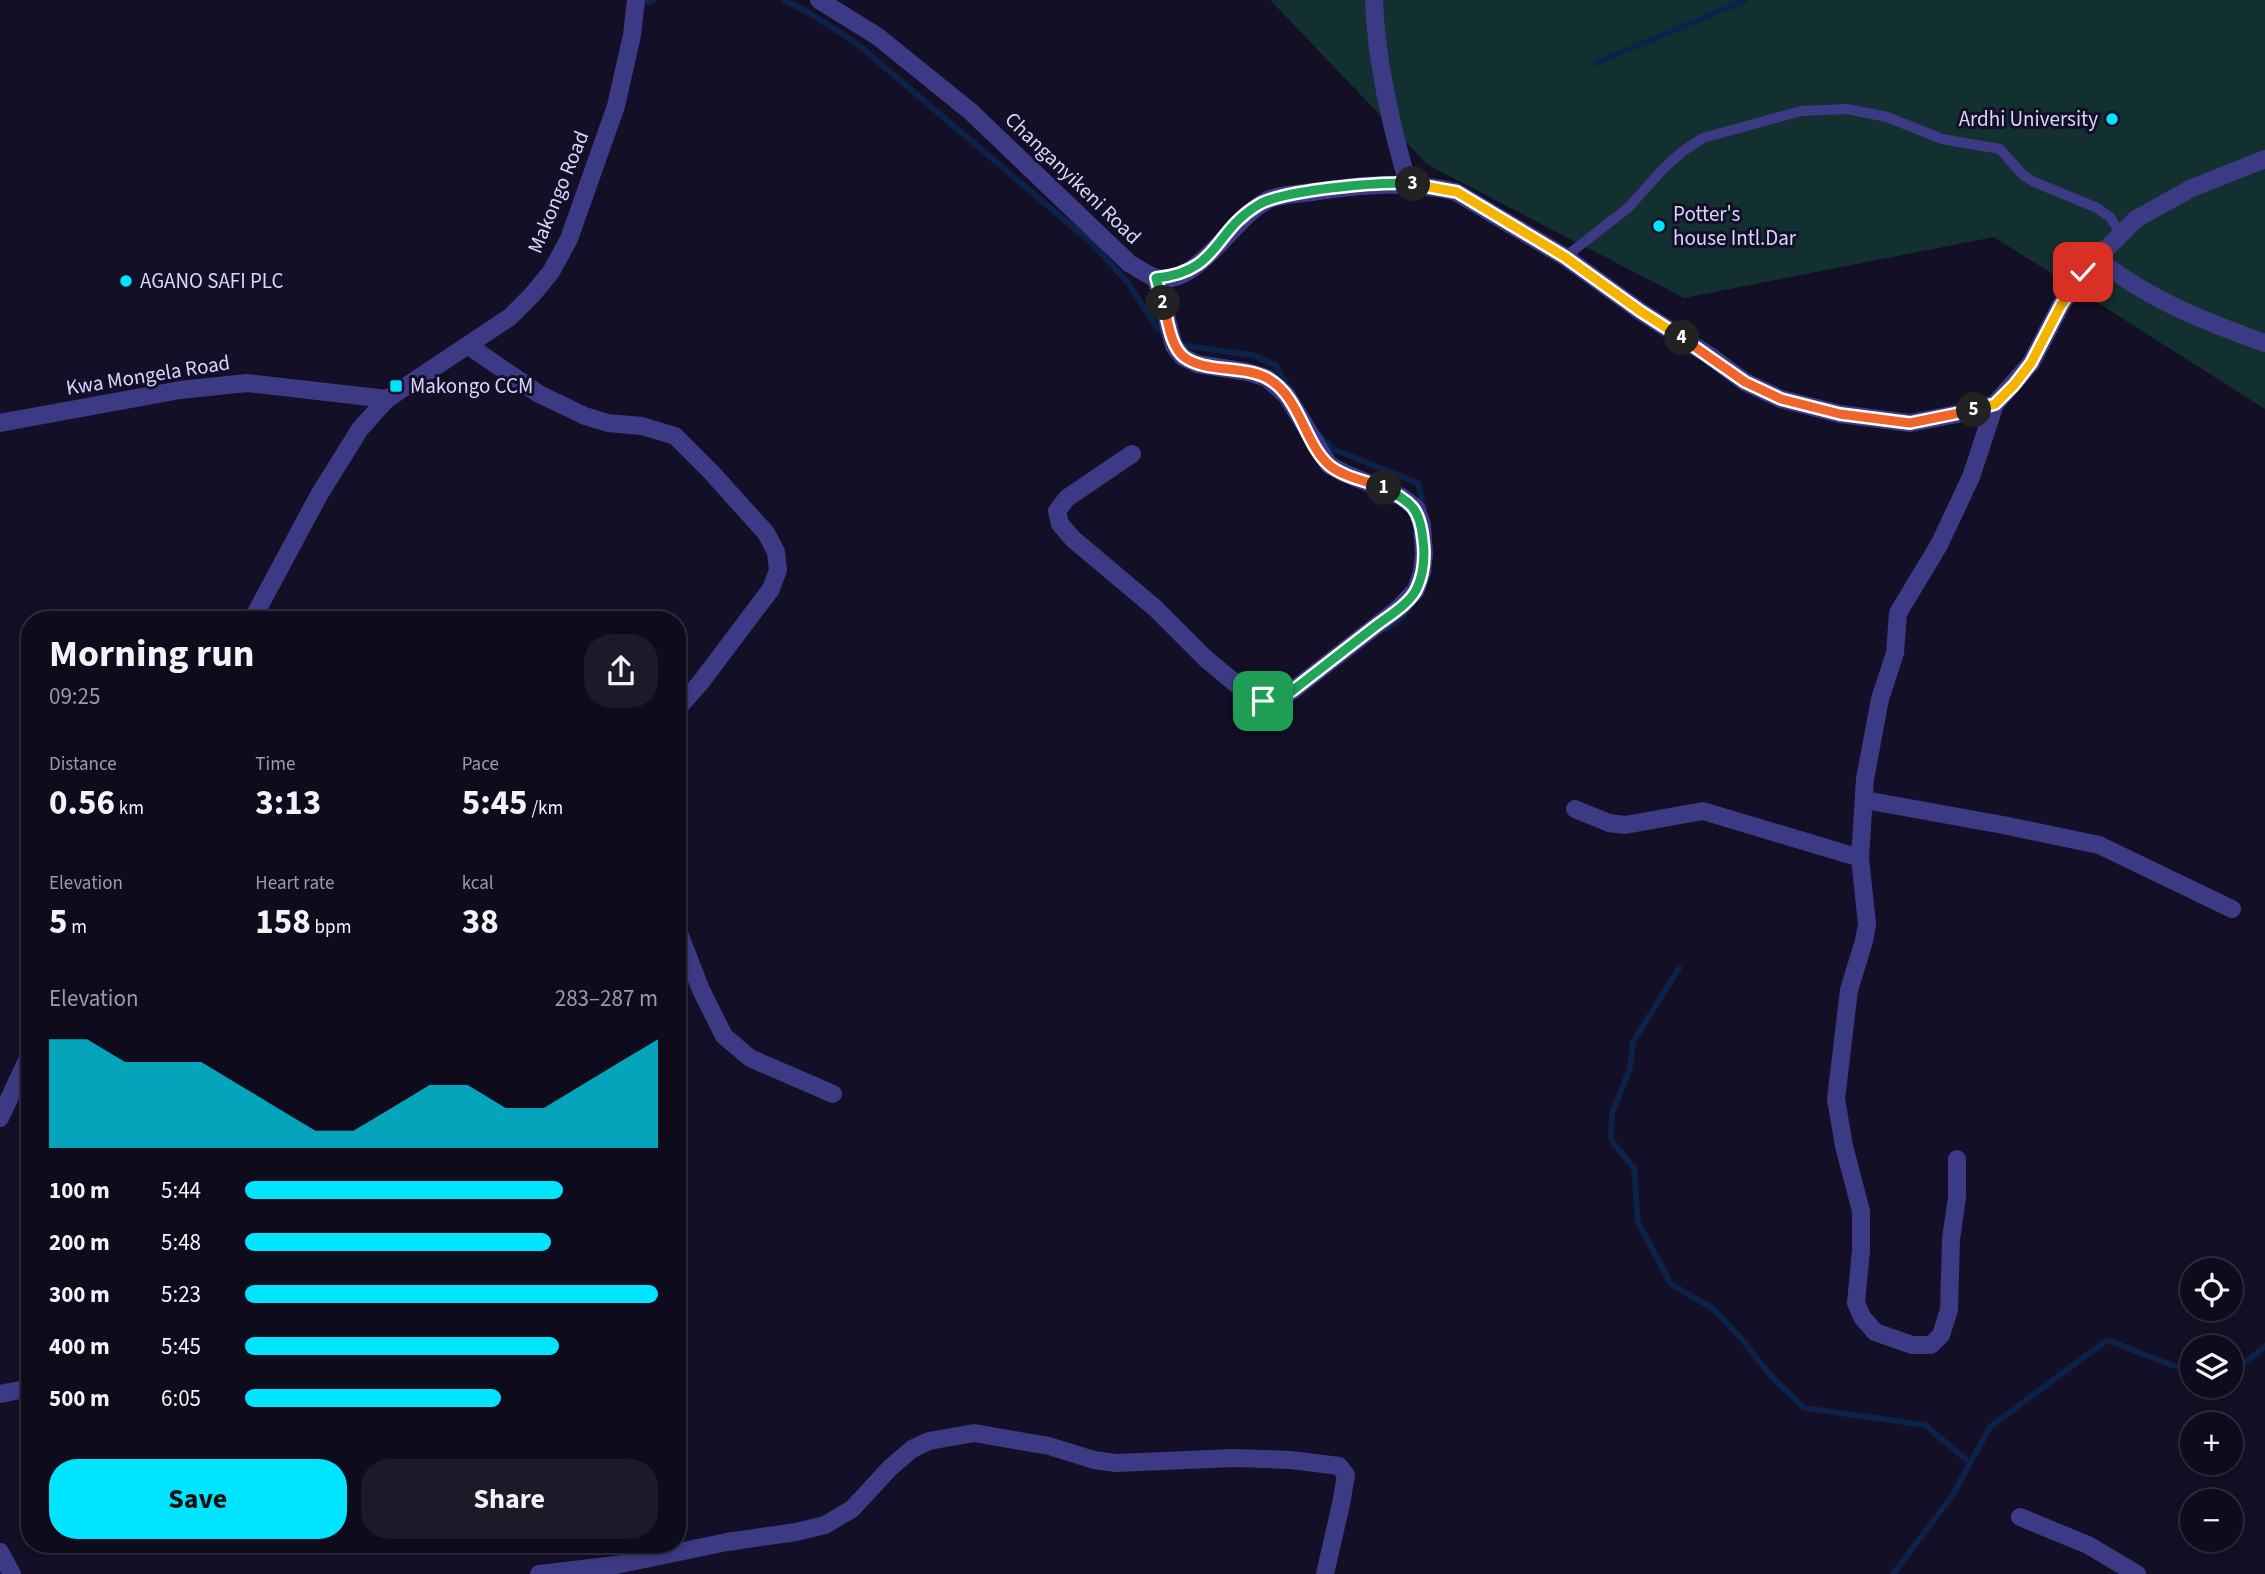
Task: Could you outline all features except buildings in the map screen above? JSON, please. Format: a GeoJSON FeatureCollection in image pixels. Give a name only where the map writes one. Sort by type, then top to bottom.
{"type":"FeatureCollection","features":[{"type":"Feature","properties":{"kind":"street","name":"Makongo Road"},"geometry":{"type":"LineString","coordinates":[[257,611],[319,495],[360,429],[387,399],[510,317],[533,295],[551,272],[569,239],[615,106],[632,35],[636,0]]}},
{"type":"Feature","properties":{"kind":"street","name":"Changanyikeni Road"},"geometry":{"type":"LineString","coordinates":[[819,0],[877,36],[970,111],[1130,264],[1156,278]]}},
{"type":"Feature","properties":{"kind":"street"},"geometry":{"type":"LineString","coordinates":[[1374,0],[1383,75],[1395,141],[1408,184]]}},
{"type":"Feature","properties":{"kind":"street"},"geometry":{"type":"LineString","coordinates":[[1957,1159],[1949,1310],[1941,1335],[1931,1345],[1912,1345],[1875,1332],[1862,1317],[1856,1303],[1861,1250],[1861,1211],[1844,1146],[1836,1099],[1849,990],[1867,924],[1860,858],[1865,779],[1880,699],[1895,653],[1898,612],[1939,545],[1971,477],[1995,404],[2031,363],[2068,294],[2083,272],[2136,219],[2192,188],[2265,159]]}},
{"type":"Feature","properties":{"kind":"street"},"geometry":{"type":"LineString","coordinates":[[1132,454],[1067,498],[1057,511],[1060,524],[1073,539],[1155,608],[1205,658],[1254,699],[1278,699],[1292,691],[1399,608],[1416,590],[1424,554],[1422,525],[1416,508],[1402,497],[1329,465],[1287,396],[1266,378],[1248,372],[1197,364],[1183,357],[1174,346],[1156,278],[1175,276],[1196,266],[1237,223],[1257,206],[1274,198],[1377,184],[1408,184],[1457,192],[1565,257],[1745,382],[1781,399],[1840,414],[1910,423],[1995,404]]}},
{"type":"Feature","properties":{"kind":"street"},"geometry":{"type":"LineString","coordinates":[[2097,259],[2127,282],[2203,321],[2265,343]]}},
{"type":"Feature","properties":{"kind":"street"},"geometry":{"type":"LineString","coordinates":[[469,346],[539,394],[585,416],[608,423],[642,426],[675,436],[766,533],[776,552],[778,570],[771,589],[686,699]]}},
{"type":"Feature","properties":{"kind":"street","name":"Kwa Mongela Road"},"geometry":{"type":"LineString","coordinates":[[0,422],[180,390],[247,383],[387,399]]}},
{"type":"Feature","properties":{"kind":"street"},"geometry":{"type":"LineString","coordinates":[[1865,800],[2099,845],[2232,909]]}},
{"type":"Feature","properties":{"kind":"street"},"geometry":{"type":"LineString","coordinates":[[1574,809],[1625,825],[1703,811],[1860,858]]}},
{"type":"Feature","properties":{"kind":"street"},"geometry":{"type":"LineString","coordinates":[[686,951],[701,990],[724,1036],[750,1058],[833,1094]]}},
{"type":"Feature","properties":{"kind":"street"},"geometry":{"type":"LineString","coordinates":[[0,1118],[21,1073]]}},
{"type":"Feature","properties":{"kind":"street"},"geometry":{"type":"LineString","coordinates":[[0,1394],[21,1390]]}},
{"type":"Feature","properties":{"kind":"street"},"geometry":{"type":"LineString","coordinates":[[686,1550],[825,1525],[852,1509],[890,1468],[912,1450],[929,1441],[974,1433],[1049,1446],[1094,1460],[1116,1463],[1234,1458],[1291,1460],[1339,1466],[1346,1475],[1325,1574]]}},
{"type":"Feature","properties":{"kind":"street"},"geometry":{"type":"LineString","coordinates":[[2020,1517],[2088,1545],[2137,1574]]}},
{"type":"Feature","properties":{"kind":"street"},"geometry":{"type":"LineString","coordinates":[[0,1552],[12,1574]]}},
{"type":"Feature","properties":{"kind":"street"},"geometry":{"type":"LineString","coordinates":[[539,1574],[616,1565],[674,1553]]}},
{"type":"Feature","properties":{"kind":"lane"},"geometry":{"type":"LineString","coordinates":[[1565,257],[1628,208],[1676,157],[1703,138],[1801,111],[1847,109],[1887,117],[1942,138],[2000,149],[2022,175],[2095,207],[2110,218],[2121,234]]}},
{"type":"Feature","properties":{"kind":"green space"},"geometry":{"type":"Polygon","coordinates":[[[1270,0],[2265,0],[2265,409],[1994,237],[1684,298],[1428,165],[1270,0]]]}},
{"type":"Feature","properties":{"kind":"waterway"},"geometry":{"type":"LineString","coordinates":[[647,2],[654,0]]}},
{"type":"Feature","properties":{"kind":"waterway"},"geometry":{"type":"LineString","coordinates":[[784,0],[855,42],[1094,245],[1129,284],[1156,327],[1167,335]]}},
{"type":"Feature","properties":{"kind":"waterway"},"geometry":{"type":"LineString","coordinates":[[1596,63],[1746,0]]}},
{"type":"Feature","properties":{"kind":"waterway"},"geometry":{"type":"LineString","coordinates":[[1179,343],[1253,355],[1275,365],[1290,390]]}},
{"type":"Feature","properties":{"kind":"waterway"},"geometry":{"type":"LineString","coordinates":[[1319,435],[1333,449],[1418,483],[1424,510]]}},
{"type":"Feature","properties":{"kind":"waterway"},"geometry":{"type":"LineString","coordinates":[[1386,629],[1409,609]]}},
{"type":"Feature","properties":{"kind":"waterway"},"geometry":{"type":"LineString","coordinates":[[1679,968],[1633,1042],[1630,1068],[1612,1114],[1611,1140],[1634,1168],[1638,1222],[1671,1284],[1712,1308],[1740,1337],[1771,1376],[1804,1408],[1925,1425],[1970,1463]]}},
{"type":"Feature","properties":{"kind":"waterway"},"geometry":{"type":"LineString","coordinates":[[1893,1574],[1952,1496],[1990,1427],[2107,1340],[2180,1368]]}},
{"type":"Feature","properties":{"kind":"waterway"},"geometry":{"type":"LineString","coordinates":[[2243,1365],[2265,1346]]}},
{"type":"Feature","properties":{"kind":"place","name":"Ardhi University"},"geometry":{"type":"Point","coordinates":[2112,119]}},
{"type":"Feature","properties":{"kind":"place","name":"Potter's house Intl.Dar"},"geometry":{"type":"Point","coordinates":[1659,226]}},
{"type":"Feature","properties":{"kind":"place","name":"AGANO SAFI PLC"},"geometry":{"type":"Point","coordinates":[126,281]}},
{"type":"Feature","properties":{"kind":"place","name":"Makongo CCM"},"geometry":{"type":"Point","coordinates":[396,386]}},
{"type":"Feature","properties":{"kind":"route"},"geometry":{"type":"LineString","coordinates":[[1263,701],[1278,699],[1292,691],[1399,608],[1416,590],[1424,554],[1422,525],[1416,508],[1402,497],[1329,465],[1280,388],[1266,378],[1248,372],[1197,364],[1183,357],[1174,346],[1156,278],[1189,271],[1203,261],[1237,223],[1257,206],[1274,198],[1377,184],[1408,184],[1457,192],[1565,257],[1745,382],[1781,399],[1840,414],[1910,423],[1995,404],[2031,363],[2061,305],[2083,272]]}}]}
